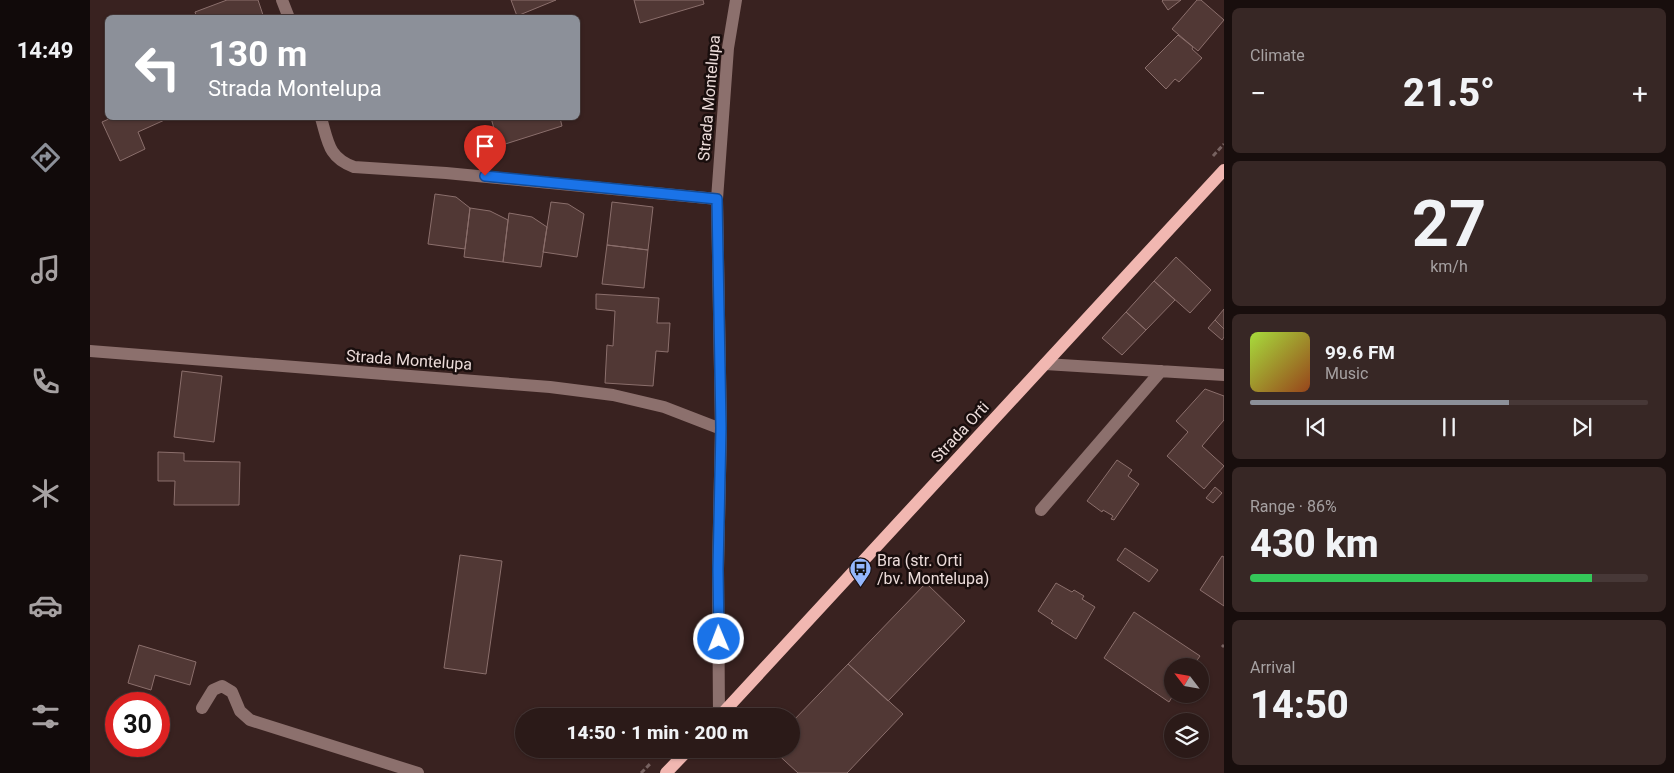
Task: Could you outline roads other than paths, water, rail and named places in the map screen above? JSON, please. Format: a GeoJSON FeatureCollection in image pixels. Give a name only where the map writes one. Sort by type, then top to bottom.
{"type":"FeatureCollection","features":[{"type":"Feature","properties":{"kind":"main road","name":"Strada Orti"},"geometry":{"type":"LineString","coordinates":[[727,708],[1224,170]]}},
{"type":"Feature","properties":{"kind":"main road"},"geometry":{"type":"LineString","coordinates":[[666,773],[680,758]]}},
{"type":"Feature","properties":{"kind":"street"},"geometry":{"type":"LineString","coordinates":[[282,0],[287,15]]}},
{"type":"Feature","properties":{"kind":"street","name":"Strada Montelupa"},"geometry":{"type":"LineString","coordinates":[[720,708],[718,569],[721,428],[717,199],[728,48],[736,0]]}},
{"type":"Feature","properties":{"kind":"street"},"geometry":{"type":"LineString","coordinates":[[322,120],[334,156],[342,163],[354,167],[446,173],[717,199]]}},
{"type":"Feature","properties":{"kind":"street","name":"Strada Montelupa"},"geometry":{"type":"LineString","coordinates":[[90,351],[550,387],[613,395],[664,407],[721,428]]}},
{"type":"Feature","properties":{"kind":"street"},"geometry":{"type":"LineString","coordinates":[[1045,364],[1224,375]]}},
{"type":"Feature","properties":{"kind":"street"},"geometry":{"type":"LineString","coordinates":[[1041,510],[1160,371]]}},
{"type":"Feature","properties":{"kind":"street"},"geometry":{"type":"LineString","coordinates":[[202,708],[213,690],[222,686],[232,692],[240,711],[250,720],[418,773]]}},
{"type":"Feature","properties":{"kind":"place","name":"Bra (str. Orti /bv. Montelupa)"},"geometry":{"type":"Point","coordinates":[861,588]}}]}
